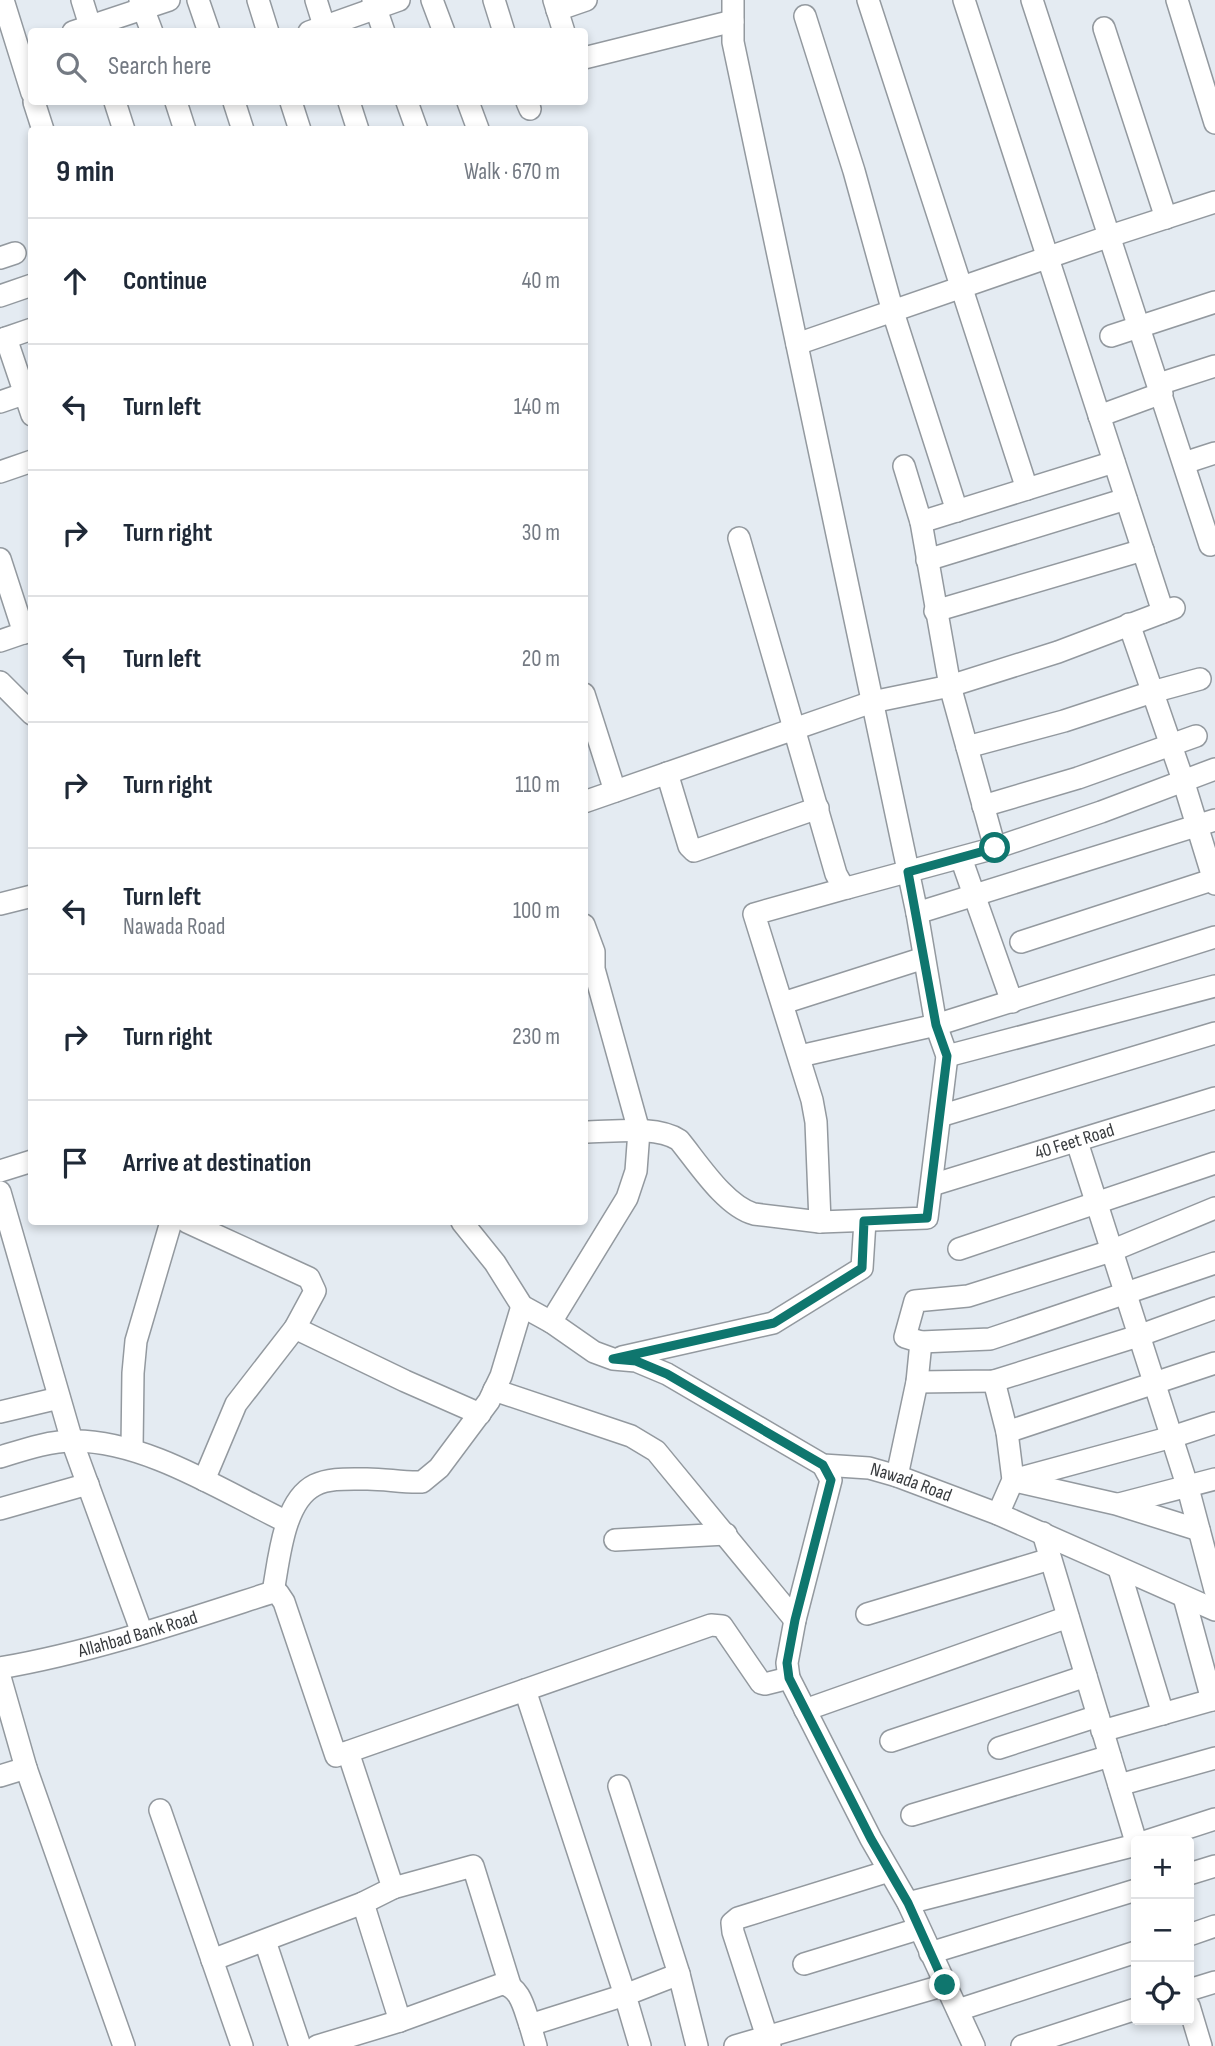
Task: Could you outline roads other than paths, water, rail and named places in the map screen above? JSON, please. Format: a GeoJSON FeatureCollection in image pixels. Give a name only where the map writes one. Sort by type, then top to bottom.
{"type":"FeatureCollection","features":[{"type":"Feature","properties":{"kind":"street"},"geometry":{"type":"LineString","coordinates":[[3,0],[16,51],[28,82]]}},
{"type":"Feature","properties":{"kind":"street"},"geometry":{"type":"LineString","coordinates":[[82,0],[85,28]]}},
{"type":"Feature","properties":{"kind":"street"},"geometry":{"type":"LineString","coordinates":[[89,28],[141,4],[169,0]]}},
{"type":"Feature","properties":{"kind":"street"},"geometry":{"type":"LineString","coordinates":[[198,0],[208,28]]}},
{"type":"Feature","properties":{"kind":"street"},"geometry":{"type":"LineString","coordinates":[[258,0],[267,28]]}},
{"type":"Feature","properties":{"kind":"street"},"geometry":{"type":"LineString","coordinates":[[316,0],[320,28]]}},
{"type":"Feature","properties":{"kind":"street"},"geometry":{"type":"LineString","coordinates":[[324,28],[375,4],[399,0]]}},
{"type":"Feature","properties":{"kind":"street"},"geometry":{"type":"LineString","coordinates":[[432,0],[442,28]]}},
{"type":"Feature","properties":{"kind":"street"},"geometry":{"type":"LineString","coordinates":[[494,0],[503,28]]}},
{"type":"Feature","properties":{"kind":"street"},"geometry":{"type":"LineString","coordinates":[[563,28],[555,5],[586,0]]}},
{"type":"Feature","properties":{"kind":"street"},"geometry":{"type":"LineString","coordinates":[[868,0],[1027,489]]}},
{"type":"Feature","properties":{"kind":"street"},"geometry":{"type":"LineString","coordinates":[[588,801],[872,702],[950,686],[1058,652],[1170,610],[1143,550],[964,0]]}},
{"type":"Feature","properties":{"kind":"street"},"geometry":{"type":"LineString","coordinates":[[1032,0],[1184,463],[1210,531]]}},
{"type":"Feature","properties":{"kind":"street"},"geometry":{"type":"LineString","coordinates":[[1177,0],[1215,123]]}},
{"type":"Feature","properties":{"kind":"street"},"geometry":{"type":"LineString","coordinates":[[141,4],[150,28]]}},
{"type":"Feature","properties":{"kind":"street"},"geometry":{"type":"LineString","coordinates":[[375,4],[383,28]]}},
{"type":"Feature","properties":{"kind":"street"},"geometry":{"type":"LineString","coordinates":[[588,57],[733,11],[733,42],[908,872],[936,1025],[947,1056],[927,1218],[820,1222],[744,1212],[732,1203],[679,1140],[665,1132],[588,1132]]}},
{"type":"Feature","properties":{"kind":"street"},"geometry":{"type":"LineString","coordinates":[[805,16],[854,171],[893,312],[957,511]]}},
{"type":"Feature","properties":{"kind":"street"},"geometry":{"type":"LineString","coordinates":[[1104,28],[1166,218]]}},
{"type":"Feature","properties":{"kind":"street"},"geometry":{"type":"LineString","coordinates":[[35,105],[42,126]]}},
{"type":"Feature","properties":{"kind":"street"},"geometry":{"type":"LineString","coordinates":[[116,105],[123,126]]}},
{"type":"Feature","properties":{"kind":"street"},"geometry":{"type":"LineString","coordinates":[[177,105],[184,126]]}},
{"type":"Feature","properties":{"kind":"street"},"geometry":{"type":"LineString","coordinates":[[235,105],[242,126]]}},
{"type":"Feature","properties":{"kind":"street"},"geometry":{"type":"LineString","coordinates":[[292,105],[299,126]]}},
{"type":"Feature","properties":{"kind":"street"},"geometry":{"type":"LineString","coordinates":[[350,105],[357,126]]}},
{"type":"Feature","properties":{"kind":"street"},"geometry":{"type":"LineString","coordinates":[[408,105],[415,126]]}},
{"type":"Feature","properties":{"kind":"street"},"geometry":{"type":"LineString","coordinates":[[469,105],[477,126]]}},
{"type":"Feature","properties":{"kind":"street"},"geometry":{"type":"LineString","coordinates":[[797,344],[1215,202]]}},
{"type":"Feature","properties":{"kind":"street"},"geometry":{"type":"LineString","coordinates":[[0,296],[28,286]]}},
{"type":"Feature","properties":{"kind":"street"},"geometry":{"type":"LineString","coordinates":[[1111,336],[1215,302]]}},
{"type":"Feature","properties":{"kind":"street"},"geometry":{"type":"LineString","coordinates":[[0,402],[28,392],[3,339],[28,330]]}},
{"type":"Feature","properties":{"kind":"street"},"geometry":{"type":"LineString","coordinates":[[1099,416],[1215,366]]}},
{"type":"Feature","properties":{"kind":"street"},"geometry":{"type":"LineString","coordinates":[[1184,463],[1215,453]]}},
{"type":"Feature","properties":{"kind":"street"},"geometry":{"type":"LineString","coordinates":[[0,472],[28,462]]}},
{"type":"Feature","properties":{"kind":"street"},"geometry":{"type":"LineString","coordinates":[[921,522],[1114,463]]}},
{"type":"Feature","properties":{"kind":"street"},"geometry":{"type":"LineString","coordinates":[[904,466],[921,522],[950,686],[995,848]]}},
{"type":"Feature","properties":{"kind":"street"},"geometry":{"type":"LineString","coordinates":[[927,560],[1126,499]]}},
{"type":"Feature","properties":{"kind":"street"},"geometry":{"type":"LineString","coordinates":[[739,538],[836,874],[847,888]]}},
{"type":"Feature","properties":{"kind":"street"},"geometry":{"type":"LineString","coordinates":[[935,611],[1143,550]]}},
{"type":"Feature","properties":{"kind":"street"},"geometry":{"type":"LineString","coordinates":[[0,559],[28,631],[0,641]]}},
{"type":"Feature","properties":{"kind":"street"},"geometry":{"type":"LineString","coordinates":[[1021,942],[1215,881],[1206,823],[1183,780],[1129,624]]}},
{"type":"Feature","properties":{"kind":"street"},"geometry":{"type":"LineString","coordinates":[[967,747],[1065,721],[1200,679]]}},
{"type":"Feature","properties":{"kind":"street"},"geometry":{"type":"LineString","coordinates":[[0,682],[23,695]]}},
{"type":"Feature","properties":{"kind":"street"},"geometry":{"type":"LineString","coordinates":[[588,707],[615,791]]}},
{"type":"Feature","properties":{"kind":"street"},"geometry":{"type":"LineString","coordinates":[[983,806],[1078,778],[1196,736]]}},
{"type":"Feature","properties":{"kind":"street"},"geometry":{"type":"LineString","coordinates":[[820,1222],[816,1122],[812,1100],[754,914],[995,848],[1215,769]]}},
{"type":"Feature","properties":{"kind":"street"},"geometry":{"type":"LineString","coordinates":[[667,773],[689,846],[694,851],[818,808]]}},
{"type":"Feature","properties":{"kind":"street"},"geometry":{"type":"LineString","coordinates":[[916,912],[974,897],[1206,823]]}},
{"type":"Feature","properties":{"kind":"street"},"geometry":{"type":"LineString","coordinates":[[961,858],[1012,1002]]}},
{"type":"Feature","properties":{"kind":"street"},"geometry":{"type":"LineString","coordinates":[[0,904],[28,897]]}},
{"type":"Feature","properties":{"kind":"street"},"geometry":{"type":"LineString","coordinates":[[551,1322],[627,1198],[636,1171],[639,1131],[589,969],[594,952],[588,936]]}},
{"type":"Feature","properties":{"kind":"street"},"geometry":{"type":"LineString","coordinates":[[800,1056],[936,1025],[1215,937]]}},
{"type":"Feature","properties":{"kind":"street"},"geometry":{"type":"LineString","coordinates":[[783,1003],[924,958]]}},
{"type":"Feature","properties":{"kind":"street"},"geometry":{"type":"LineString","coordinates":[[947,1056],[1215,986]]}},
{"type":"Feature","properties":{"kind":"street"},"geometry":{"type":"LineString","coordinates":[[940,1116],[1215,1033]]}},
{"type":"Feature","properties":{"kind":"street","name":"40 Feet Road"},"geometry":{"type":"LineString","coordinates":[[932,1185],[1215,1098]]}},
{"type":"Feature","properties":{"kind":"street"},"geometry":{"type":"LineString","coordinates":[[1077,1142],[1154,1385],[1206,1537],[1215,1590]]}},
{"type":"Feature","properties":{"kind":"street"},"geometry":{"type":"LineString","coordinates":[[0,1171],[28,1162]]}},
{"type":"Feature","properties":{"kind":"street"},"geometry":{"type":"LineString","coordinates":[[959,1250],[1215,1163]]}},
{"type":"Feature","properties":{"kind":"street"},"geometry":{"type":"LineString","coordinates":[[0,1192],[72,1441],[142,1633]]}},
{"type":"Feature","properties":{"kind":"street"},"geometry":{"type":"LineString","coordinates":[[1215,1208],[1111,1251],[968,1296],[915,1301],[905,1337],[921,1342],[990,1339],[1215,1263]]}},
{"type":"Feature","properties":{"kind":"street"},"geometry":{"type":"LineString","coordinates":[[613,1359],[774,1323],[862,1268],[864,1221]]}},
{"type":"Feature","properties":{"kind":"street"},"geometry":{"type":"LineString","coordinates":[[132,1448],[136,1341],[170,1225]]}},
{"type":"Feature","properties":{"kind":"street"},"geometry":{"type":"LineString","coordinates":[[194,1225],[309,1278],[315,1291],[295,1328],[236,1404],[204,1480]]}},
{"type":"Feature","properties":{"kind":"street"},"geometry":{"type":"LineString","coordinates":[[464,1225],[495,1263],[522,1306],[512,1344],[494,1390],[481,1414],[428,1479],[411,1482],[364,1479],[320,1483],[304,1493],[287,1522],[273,1592],[278,1593],[284,1602],[336,1756],[718,1624],[726,1630],[761,1683],[789,1678]]}},
{"type":"Feature","properties":{"kind":"street","name":"Nawada Road"},"geometry":{"type":"LineString","coordinates":[[522,1306],[551,1322],[594,1352],[613,1359],[636,1361],[667,1374],[823,1465],[869,1468],[897,1476],[998,1514],[1215,1610]]}},
{"type":"Feature","properties":{"kind":"street"},"geometry":{"type":"LineString","coordinates":[[917,1382],[994,1381],[1138,1336],[1215,1308]]}},
{"type":"Feature","properties":{"kind":"street"},"geometry":{"type":"LineString","coordinates":[[295,1328],[481,1414]]}},
{"type":"Feature","properties":{"kind":"street"},"geometry":{"type":"LineString","coordinates":[[897,1476],[917,1382],[921,1342]]}},
{"type":"Feature","properties":{"kind":"street"},"geometry":{"type":"LineString","coordinates":[[1007,1432],[1215,1363]]}},
{"type":"Feature","properties":{"kind":"street"},"geometry":{"type":"LineString","coordinates":[[994,1381],[1007,1432],[1013,1480],[998,1514]]}},
{"type":"Feature","properties":{"kind":"street"},"geometry":{"type":"LineString","coordinates":[[494,1390],[612,1429],[643,1443],[664,1458],[795,1620]]}},
{"type":"Feature","properties":{"kind":"street"},"geometry":{"type":"LineString","coordinates":[[0,1411],[59,1398]]}},
{"type":"Feature","properties":{"kind":"street"},"geometry":{"type":"LineString","coordinates":[[1013,1480],[1215,1423]]}},
{"type":"Feature","properties":{"kind":"street"},"geometry":{"type":"LineString","coordinates":[[0,1457],[72,1441],[132,1448],[204,1480],[287,1522]]}},
{"type":"Feature","properties":{"kind":"street"},"geometry":{"type":"LineString","coordinates":[[823,1465],[831,1480],[795,1620],[787,1663],[789,1678],[908,1903],[974,2046]]}},
{"type":"Feature","properties":{"kind":"street"},"geometry":{"type":"LineString","coordinates":[[1116,1504],[1188,1488],[1215,1479]]}},
{"type":"Feature","properties":{"kind":"street"},"geometry":{"type":"LineString","coordinates":[[1013,1480],[1116,1504],[1206,1537]]}},
{"type":"Feature","properties":{"kind":"street"},"geometry":{"type":"LineString","coordinates":[[0,1510],[88,1484]]}},
{"type":"Feature","properties":{"kind":"street"},"geometry":{"type":"LineString","coordinates":[[615,1540],[726,1534]]}},
{"type":"Feature","properties":{"kind":"street"},"geometry":{"type":"LineString","coordinates":[[1043,1534],[1134,1836]]}},
{"type":"Feature","properties":{"kind":"street"},"geometry":{"type":"LineString","coordinates":[[867,1614],[1050,1559]]}},
{"type":"Feature","properties":{"kind":"street"},"geometry":{"type":"LineString","coordinates":[[1119,1569],[1163,1714]]}},
{"type":"Feature","properties":{"kind":"street","name":"Allahbad Bank Road"},"geometry":{"type":"LineString","coordinates":[[0,1668],[48,1660],[273,1592]]}},
{"type":"Feature","properties":{"kind":"street"},"geometry":{"type":"LineString","coordinates":[[999,1748],[1100,1723],[1163,1714],[1214,1700],[1184,1597]]}},
{"type":"Feature","properties":{"kind":"street"},"geometry":{"type":"LineString","coordinates":[[805,1710],[1068,1617]]}},
{"type":"Feature","properties":{"kind":"street"},"geometry":{"type":"LineString","coordinates":[[891,1741],[1086,1676]]}},
{"type":"Feature","properties":{"kind":"street"},"geometry":{"type":"LineString","coordinates":[[0,1677],[26,1768],[124,2046]]}},
{"type":"Feature","properties":{"kind":"street"},"geometry":{"type":"LineString","coordinates":[[525,1690],[640,2046]]}},
{"type":"Feature","properties":{"kind":"street"},"geometry":{"type":"LineString","coordinates":[[348,1752],[393,1888]]}},
{"type":"Feature","properties":{"kind":"street"},"geometry":{"type":"LineString","coordinates":[[912,1815],[1110,1756]]}},
{"type":"Feature","properties":{"kind":"street"},"geometry":{"type":"LineString","coordinates":[[1119,1785],[1215,1758]]}},
{"type":"Feature","properties":{"kind":"street"},"geometry":{"type":"LineString","coordinates":[[0,1776],[26,1768]]}},
{"type":"Feature","properties":{"kind":"street"},"geometry":{"type":"LineString","coordinates":[[619,1786],[679,1974],[697,2046]]}},
{"type":"Feature","properties":{"kind":"street"},"geometry":{"type":"LineString","coordinates":[[160,1810],[242,2046]]}},
{"type":"Feature","properties":{"kind":"street"},"geometry":{"type":"LineString","coordinates":[[1162,1836],[1215,1819]]}},
{"type":"Feature","properties":{"kind":"street"},"geometry":{"type":"LineString","coordinates":[[908,1903],[1131,1844]]}},
{"type":"Feature","properties":{"kind":"street"},"geometry":{"type":"LineString","coordinates":[[212,1960],[363,1903],[393,1888],[473,1866],[510,1985],[517,1992],[533,2036],[679,1974]]}},
{"type":"Feature","properties":{"kind":"street"},"geometry":{"type":"LineString","coordinates":[[1194,1872],[1215,1866]]}},
{"type":"Feature","properties":{"kind":"street"},"geometry":{"type":"LineString","coordinates":[[768,2041],[732,1923],[738,1917],[889,1871]]}},
{"type":"Feature","properties":{"kind":"street"},"geometry":{"type":"LineString","coordinates":[[930,1953],[1131,1892]]}},
{"type":"Feature","properties":{"kind":"street"},"geometry":{"type":"LineString","coordinates":[[363,1903],[400,2021]]}},
{"type":"Feature","properties":{"kind":"street"},"geometry":{"type":"LineString","coordinates":[[1194,1933],[1215,1926]]}},
{"type":"Feature","properties":{"kind":"street"},"geometry":{"type":"LineString","coordinates":[[804,1964],[918,1929]]}},
{"type":"Feature","properties":{"kind":"street"},"geometry":{"type":"LineString","coordinates":[[265,1941],[300,2046]]}},
{"type":"Feature","properties":{"kind":"street"},"geometry":{"type":"LineString","coordinates":[[958,2010],[1131,1954]]}},
{"type":"Feature","properties":{"kind":"street"},"geometry":{"type":"LineString","coordinates":[[1194,1988],[1215,1982]]}},
{"type":"Feature","properties":{"kind":"street"},"geometry":{"type":"LineString","coordinates":[[317,2046],[400,2021],[502,1984],[510,1985]]}},
{"type":"Feature","properties":{"kind":"street"},"geometry":{"type":"LineString","coordinates":[[735,2046],[768,2041],[945,1985]]}},
{"type":"Feature","properties":{"kind":"street"},"geometry":{"type":"LineString","coordinates":[[1022,2046],[1131,2011]]}},
{"type":"Feature","properties":{"kind":"street"},"geometry":{"type":"LineString","coordinates":[[1194,2020],[1203,2044]]}}]}
